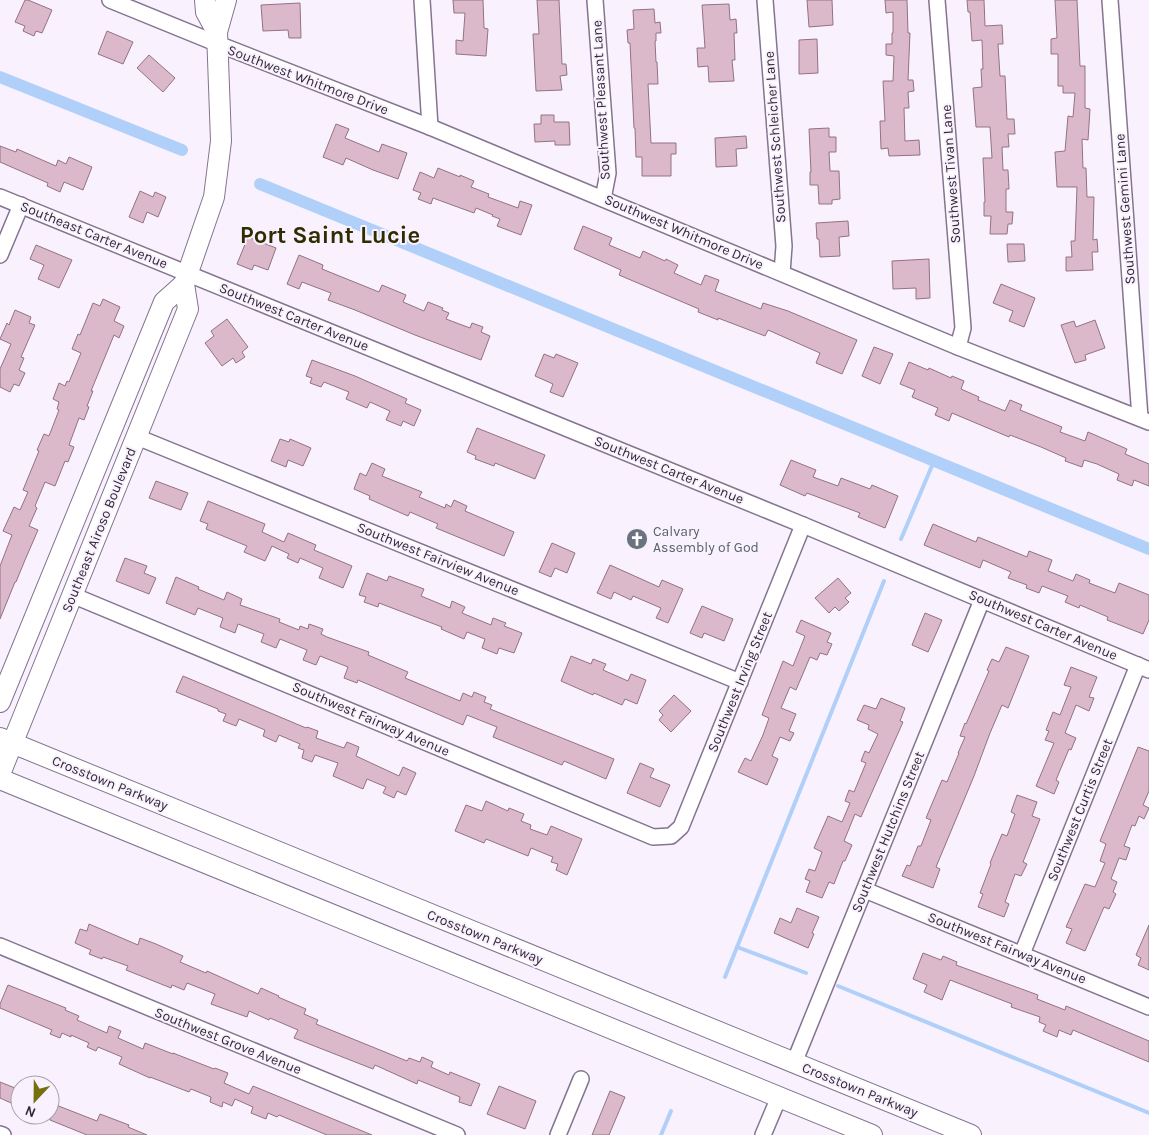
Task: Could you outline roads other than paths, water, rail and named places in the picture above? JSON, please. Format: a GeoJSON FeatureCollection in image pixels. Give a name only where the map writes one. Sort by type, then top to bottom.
{"type":"FeatureCollection","features":[{"type":"Feature","properties":{"kind":"main road","name":"Southeast Airoso Boulevard"},"geometry":{"type":"LineString","coordinates":[[205,0],[206,12],[217,38]]}},
{"type":"Feature","properties":{"kind":"main road","name":"Southeast Airoso Boulevard"},"geometry":{"type":"LineString","coordinates":[[0,702],[164,302],[185,279],[214,197],[221,141],[217,38],[226,0]]}},
{"type":"Feature","properties":{"kind":"main road","name":"Southeast Airoso Boulevard"},"geometry":{"type":"LineString","coordinates":[[0,774],[6,741],[72,595],[188,309],[185,279]]}},
{"type":"Feature","properties":{"kind":"main road","name":"Crosstown Parkway"},"geometry":{"type":"LineString","coordinates":[[6,741],[971,1135]]}},
{"type":"Feature","properties":{"kind":"main road"},"geometry":{"type":"LineString","coordinates":[[0,779],[872,1135]]}},
{"type":"Feature","properties":{"kind":"street","name":"Southwest Whitmore Drive"},"geometry":{"type":"LineString","coordinates":[[110,0],[217,38],[958,347],[1145,420]]}},
{"type":"Feature","properties":{"kind":"street"},"geometry":{"type":"LineString","coordinates":[[422,0],[430,128]]}},
{"type":"Feature","properties":{"kind":"street","name":"Southwest Pleasant Lane"},"geometry":{"type":"LineString","coordinates":[[595,0],[608,173],[603,199]]}},
{"type":"Feature","properties":{"kind":"street","name":"Southwest Schleicher Lane"},"geometry":{"type":"LineString","coordinates":[[765,0],[784,246],[782,273]]}},
{"type":"Feature","properties":{"kind":"street","name":"Southwest Tivan Lane"},"geometry":{"type":"LineString","coordinates":[[937,0],[963,328],[958,347]]}},
{"type":"Feature","properties":{"kind":"street","name":"Southwest Gemini Lane"},"geometry":{"type":"LineString","coordinates":[[1110,0],[1145,420]]}},
{"type":"Feature","properties":{"kind":"street","name":"Southeast Carter Avenue"},"geometry":{"type":"LineString","coordinates":[[0,197],[185,279]]}},
{"type":"Feature","properties":{"kind":"street"},"geometry":{"type":"LineString","coordinates":[[0,255],[20,205]]}},
{"type":"Feature","properties":{"kind":"street","name":"Southwest Carter Avenue"},"geometry":{"type":"LineString","coordinates":[[185,279],[803,525],[1143,667]]}},
{"type":"Feature","properties":{"kind":"street","name":"Southwest Fairview Avenue"},"geometry":{"type":"LineString","coordinates":[[137,437],[740,682]]}},
{"type":"Feature","properties":{"kind":"street","name":"Southwest Irving Street"},"geometry":{"type":"LineString","coordinates":[[671,836],[681,827],[803,525]]}},
{"type":"Feature","properties":{"kind":"street","name":"Southwest Fairway Avenue"},"geometry":{"type":"LineString","coordinates":[[72,595],[653,837],[671,836]]}},
{"type":"Feature","properties":{"kind":"street","name":"Southwest Hutchins Street"},"geometry":{"type":"LineString","coordinates":[[794,1063],[982,600]]}},
{"type":"Feature","properties":{"kind":"street","name":"Southwest Curtis Street"},"geometry":{"type":"LineString","coordinates":[[1022,954],[1143,667]]}},
{"type":"Feature","properties":{"kind":"street","name":"Southwest Fairway Avenue"},"geometry":{"type":"LineString","coordinates":[[865,890],[1149,1007]]}},
{"type":"Feature","properties":{"kind":"street","name":"Southwest Grove Avenue"},"geometry":{"type":"LineString","coordinates":[[0,946],[457,1135]]}},
{"type":"Feature","properties":{"kind":"street"},"geometry":{"type":"LineString","coordinates":[[558,1135],[581,1079]]}},
{"type":"Feature","properties":{"kind":"street"},"geometry":{"type":"LineString","coordinates":[[763,1135],[779,1097]]}},
{"type":"Feature","properties":{"kind":"waterway"},"geometry":{"type":"LineString","coordinates":[[0,77],[182,150]]}},
{"type":"Feature","properties":{"kind":"waterway"},"geometry":{"type":"LineString","coordinates":[[260,184],[1149,549]]}},
{"type":"Feature","properties":{"kind":"waterway"},"geometry":{"type":"LineString","coordinates":[[901,539],[934,461]]}},
{"type":"Feature","properties":{"kind":"waterway"},"geometry":{"type":"LineString","coordinates":[[725,977],[884,581]]}},
{"type":"Feature","properties":{"kind":"waterway"},"geometry":{"type":"LineString","coordinates":[[737,947],[806,973]]}},
{"type":"Feature","properties":{"kind":"waterway"},"geometry":{"type":"LineString","coordinates":[[838,986],[1149,1113]]}},
{"type":"Feature","properties":{"kind":"waterway"},"geometry":{"type":"LineString","coordinates":[[661,1135],[671,1111]]}},
{"type":"Feature","properties":{"kind":"place","name":"Calvary Assembly of God"},"geometry":{"type":"Point","coordinates":[637,539]}},
{"type":"Feature","properties":{"kind":"district","name":"Port Saint Lucie"},"geometry":{"type":"Point","coordinates":[330,235]}}]}
